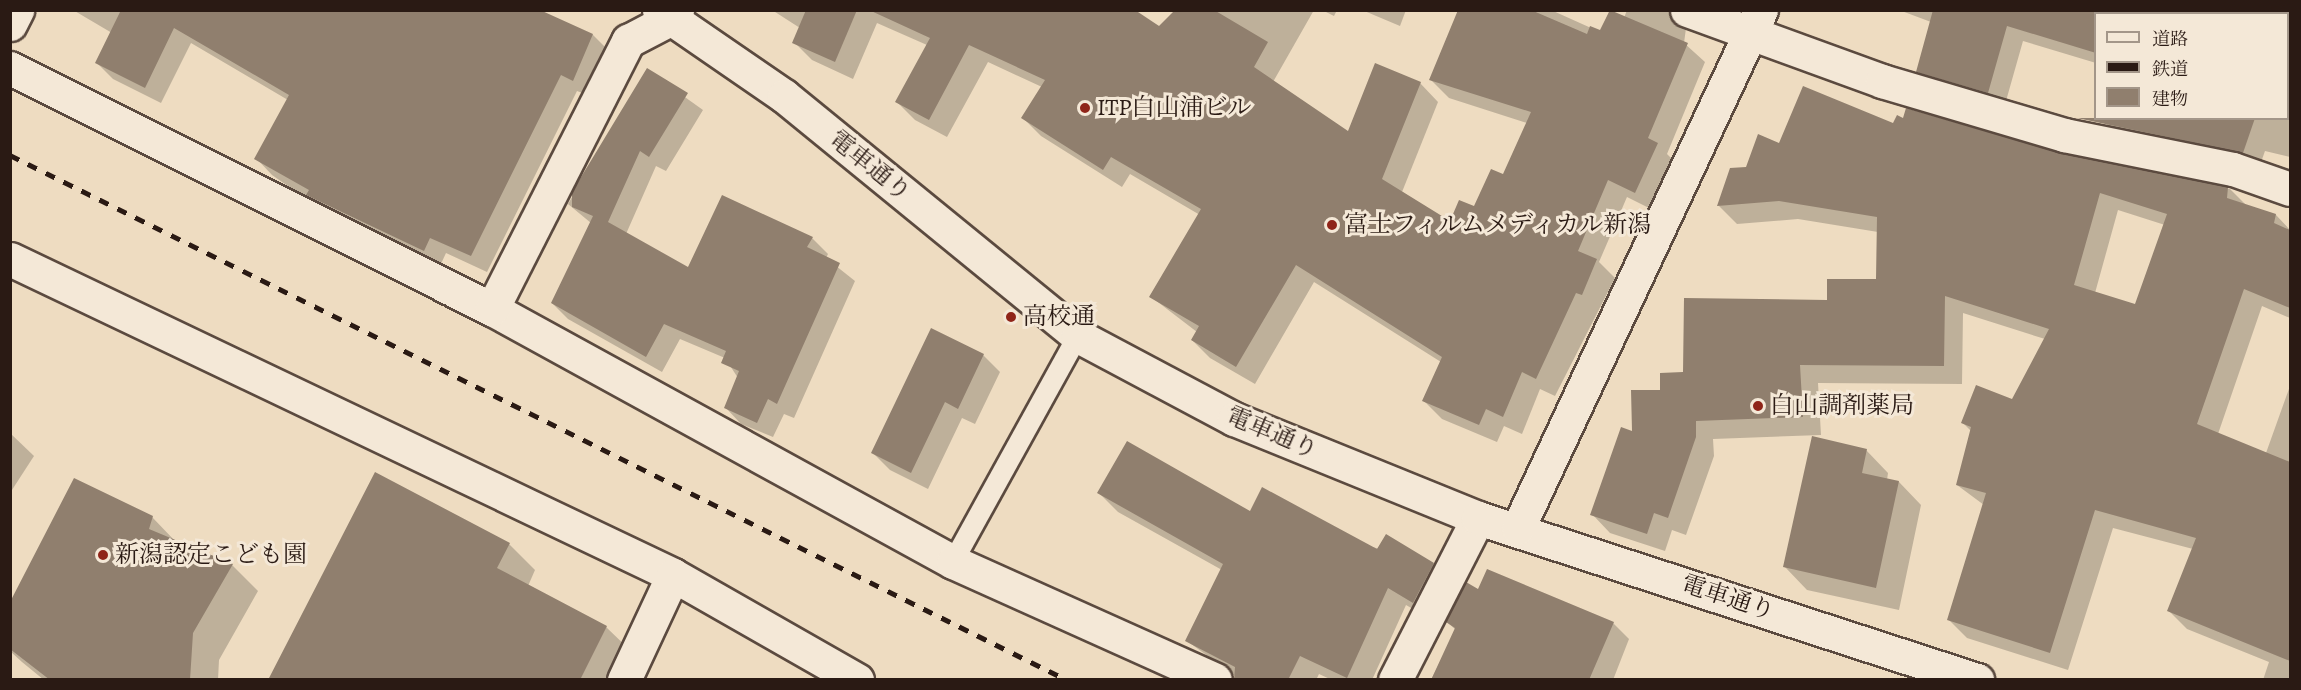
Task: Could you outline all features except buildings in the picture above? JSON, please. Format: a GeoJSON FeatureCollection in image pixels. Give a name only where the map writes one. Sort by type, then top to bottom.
{"type":"FeatureCollection","features":[{"type":"Feature","properties":{"kind":"street"},"geometry":{"type":"LineString","coordinates":[[10,24],[17,10]]}},
{"type":"Feature","properties":{"kind":"street"},"geometry":{"type":"LineString","coordinates":[[1687,10],[1756,23],[2064,135],[2233,169],[2290,189]]}},
{"type":"Feature","properties":{"kind":"street"},"geometry":{"type":"LineString","coordinates":[[492,309],[628,41],[670,13]]}},
{"type":"Feature","properties":{"kind":"street","name":"電車通り"},"geometry":{"type":"LineString","coordinates":[[670,13],[784,96],[1078,336],[1234,419],[1478,518],[1518,528],[1977,680]]}},
{"type":"Feature","properties":{"kind":"street"},"geometry":{"type":"LineString","coordinates":[[1518,528],[1756,23]]}},
{"type":"Feature","properties":{"kind":"street"},"geometry":{"type":"LineString","coordinates":[[10,68],[492,309],[953,562],[1215,680]]}},
{"type":"Feature","properties":{"kind":"street"},"geometry":{"type":"LineString","coordinates":[[10,259],[673,575],[857,680]]}},
{"type":"Feature","properties":{"kind":"street"},"geometry":{"type":"LineString","coordinates":[[1395,680],[1478,518]]}},
{"type":"Feature","properties":{"kind":"street"},"geometry":{"type":"LineString","coordinates":[[624,680],[673,575]]}},
{"type":"Feature","properties":{"kind":"lane"},"geometry":{"type":"LineString","coordinates":[[953,562],[1078,336]]}},
{"type":"Feature","properties":{"kind":"railway"},"geometry":{"type":"LineString","coordinates":[[10,155],[1067,680]]}},
{"type":"Feature","properties":{"kind":"place","name":"ITP白山浦ビル"},"geometry":{"type":"Point","coordinates":[1085,108]}},
{"type":"Feature","properties":{"kind":"place","name":"富士フィルムメディカル新潟"},"geometry":{"type":"Point","coordinates":[1332,225]}},
{"type":"Feature","properties":{"kind":"place","name":"高校通"},"geometry":{"type":"Point","coordinates":[1011,317]}},
{"type":"Feature","properties":{"kind":"place","name":"白山調剤薬局"},"geometry":{"type":"Point","coordinates":[1758,406]}},
{"type":"Feature","properties":{"kind":"place","name":"新潟認定こども園"},"geometry":{"type":"Point","coordinates":[103,555]}}]}
